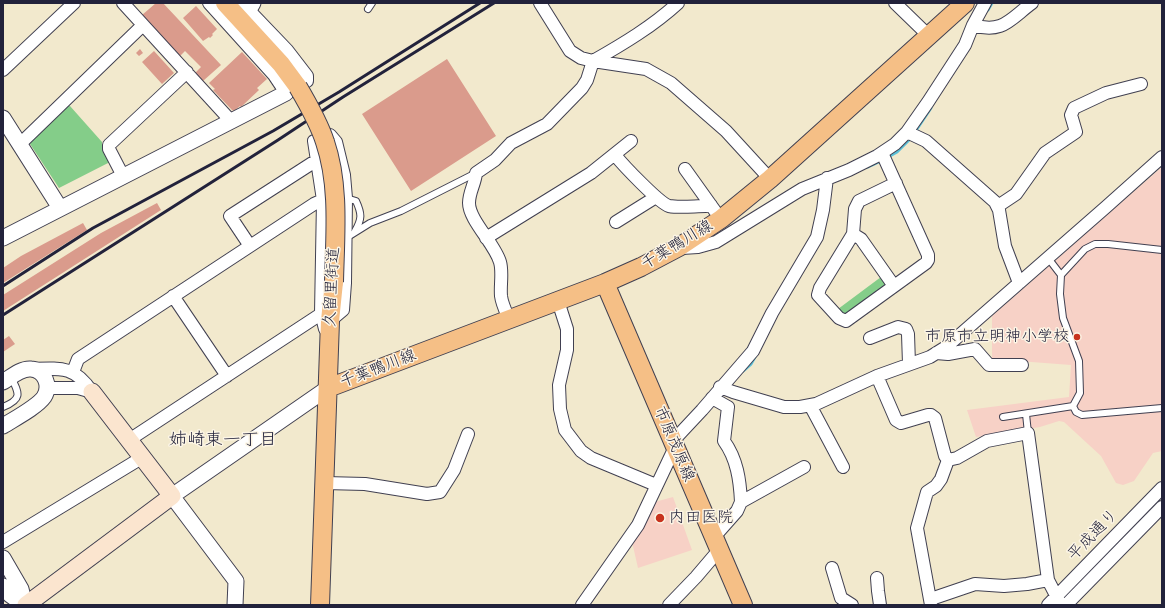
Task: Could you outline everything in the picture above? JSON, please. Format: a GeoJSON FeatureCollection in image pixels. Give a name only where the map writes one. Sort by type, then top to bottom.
{"type":"FeatureCollection","features":[{"type":"Feature","properties":{"kind":"main road","name":"久留里街道"},"geometry":{"type":"LineString","coordinates":[[225,3],[292,77],[307,102],[325,141],[329,155],[335,194],[336,212],[334,282],[328,314],[328,388],[320,605]]}},
{"type":"Feature","properties":{"kind":"main road","name":"千葉鴨川線"},"geometry":{"type":"LineString","coordinates":[[328,388],[605,283],[641,267],[679,247],[716,212],[770,179],[965,3]]}},
{"type":"Feature","properties":{"kind":"main road","name":"市原茂原線"},"geometry":{"type":"LineString","coordinates":[[605,283],[717,543],[742,605]]}},
{"type":"Feature","properties":{"kind":"main road"},"geometry":{"type":"LineString","coordinates":[[25,605],[172,496],[92,392]]}},
{"type":"Feature","properties":{"kind":"street"},"geometry":{"type":"LineString","coordinates":[[3,70],[74,3]]}},
{"type":"Feature","properties":{"kind":"street"},"geometry":{"type":"LineString","coordinates":[[123,3],[231,121]]}},
{"type":"Feature","properties":{"kind":"street"},"geometry":{"type":"LineString","coordinates":[[209,3],[274,75],[294,89]]}},
{"type":"Feature","properties":{"kind":"street"},"geometry":{"type":"LineString","coordinates":[[540,3],[570,51],[581,58],[593,61],[646,69],[671,83],[726,131],[770,179]]}},
{"type":"Feature","properties":{"kind":"street"},"geometry":{"type":"LineString","coordinates":[[509,319],[502,301],[501,263],[479,227],[469,205],[470,192],[476,181],[476,173],[495,160],[511,143],[547,124],[582,88],[587,80],[593,61],[621,45],[670,11],[678,3]]}},
{"type":"Feature","properties":{"kind":"street"},"geometry":{"type":"LineString","coordinates":[[895,3],[929,36]]}},
{"type":"Feature","properties":{"kind":"street"},"geometry":{"type":"LineString","coordinates":[[679,247],[698,247],[716,242],[802,189],[848,170],[882,153],[895,144],[907,132],[965,45],[973,25],[985,3]]}},
{"type":"Feature","properties":{"kind":"street"},"geometry":{"type":"LineString","coordinates":[[973,25],[978,27],[998,28],[1007,23],[1032,3]]}},
{"type":"Feature","properties":{"kind":"street"},"geometry":{"type":"LineString","coordinates":[[3,238],[307,81],[307,76],[287,50],[248,5]]}},
{"type":"Feature","properties":{"kind":"street"},"geometry":{"type":"LineString","coordinates":[[20,144],[143,25]]}},
{"type":"Feature","properties":{"kind":"street"},"geometry":{"type":"LineString","coordinates":[[123,176],[109,149],[109,145],[187,72]]}},
{"type":"Feature","properties":{"kind":"street"},"geometry":{"type":"LineString","coordinates":[[998,206],[1016,194],[1045,153],[1076,132],[1071,115],[1074,108],[1106,93],[1141,84]]}},
{"type":"Feature","properties":{"kind":"street"},"geometry":{"type":"LineString","coordinates":[[3,118],[60,208]]}},
{"type":"Feature","properties":{"kind":"street"},"geometry":{"type":"LineString","coordinates":[[907,132],[926,141],[978,186],[998,206],[1005,246],[1019,283]]}},
{"type":"Feature","properties":{"kind":"street"},"geometry":{"type":"LineString","coordinates":[[129,440],[227,376],[328,314],[342,310],[350,235],[344,175],[336,142],[330,135],[314,141],[323,200],[328,314]]}},
{"type":"Feature","properties":{"kind":"street"},"geometry":{"type":"LineString","coordinates":[[486,238],[591,172],[615,155],[631,141]]}},
{"type":"Feature","properties":{"kind":"street"},"geometry":{"type":"LineString","coordinates":[[882,153],[896,184],[928,255],[928,260],[846,321],[839,318],[818,295],[820,288],[853,234],[855,209],[859,201],[896,184]]}},
{"type":"Feature","properties":{"kind":"street"},"geometry":{"type":"LineString","coordinates":[[615,155],[638,180],[665,204],[671,206],[706,206],[716,212]]}},
{"type":"Feature","properties":{"kind":"street"},"geometry":{"type":"LineString","coordinates":[[720,387],[784,407],[800,407],[816,404],[877,376],[930,357],[946,347],[1162,157]]}},
{"type":"Feature","properties":{"kind":"street"},"geometry":{"type":"LineString","coordinates":[[250,246],[230,216],[317,160]]}},
{"type":"Feature","properties":{"kind":"street"},"geometry":{"type":"LineString","coordinates":[[685,169],[716,212]]}},
{"type":"Feature","properties":{"kind":"street"},"geometry":{"type":"LineString","coordinates":[[582,605],[638,525],[674,444],[720,387],[753,351],[772,313],[817,236],[823,210],[827,178]]}},
{"type":"Feature","properties":{"kind":"street"},"geometry":{"type":"LineString","coordinates":[[616,222],[656,196]]}},
{"type":"Feature","properties":{"kind":"street"},"geometry":{"type":"LineString","coordinates":[[73,372],[78,359],[314,204],[323,200]]}},
{"type":"Feature","properties":{"kind":"street"},"geometry":{"type":"LineString","coordinates":[[853,234],[861,239],[894,286]]}},
{"type":"Feature","properties":{"kind":"street"},"geometry":{"type":"LineString","coordinates":[[173,296],[227,376]]}},
{"type":"Feature","properties":{"kind":"street"},"geometry":{"type":"LineString","coordinates":[[558,301],[567,329],[567,350],[559,386],[560,409],[565,430],[582,451],[591,458],[656,485]]}},
{"type":"Feature","properties":{"kind":"street"},"geometry":{"type":"LineString","coordinates":[[870,338],[898,327],[906,329],[908,334],[909,364]]}},
{"type":"Feature","properties":{"kind":"street"},"geometry":{"type":"LineString","coordinates":[[936,353],[948,354],[975,350],[989,365],[1022,365]]}},
{"type":"Feature","properties":{"kind":"street"},"geometry":{"type":"LineString","coordinates":[[7,379],[23,370],[47,368],[73,372],[85,382],[92,392]]}},
{"type":"Feature","properties":{"kind":"street"},"geometry":{"type":"LineString","coordinates":[[3,426],[39,402],[45,396],[47,383],[45,377],[32,369]]}},
{"type":"Feature","properties":{"kind":"street"},"geometry":{"type":"LineString","coordinates":[[877,376],[896,420],[901,423],[928,415],[932,415],[935,418],[945,456],[948,460]]}},
{"type":"Feature","properties":{"kind":"street"},"geometry":{"type":"LineString","coordinates":[[47,388],[78,388],[92,392]]}},
{"type":"Feature","properties":{"kind":"street"},"geometry":{"type":"LineString","coordinates":[[235,605],[236,581],[172,496],[328,388]]}},
{"type":"Feature","properties":{"kind":"street"},"geometry":{"type":"LineString","coordinates":[[669,605],[696,577],[737,512],[741,502],[738,473],[731,450],[724,441],[728,407],[712,398]]}},
{"type":"Feature","properties":{"kind":"street"},"geometry":{"type":"LineString","coordinates":[[810,405],[843,467]]}},
{"type":"Feature","properties":{"kind":"street"},"geometry":{"type":"LineString","coordinates":[[948,460],[956,458],[987,441],[1028,433],[1048,580],[1059,600]]}},
{"type":"Feature","properties":{"kind":"street"},"geometry":{"type":"LineString","coordinates":[[325,483],[365,484],[428,494],[440,492],[454,470],[468,434]]}},
{"type":"Feature","properties":{"kind":"street"},"geometry":{"type":"LineString","coordinates":[[3,542],[143,457]]}},
{"type":"Feature","properties":{"kind":"street"},"geometry":{"type":"LineString","coordinates":[[948,460],[941,479],[936,486],[927,492],[917,528],[931,602],[975,584],[1004,586],[1048,580]]}},
{"type":"Feature","properties":{"kind":"street"},"geometry":{"type":"LineString","coordinates":[[741,502],[804,467]]}},
{"type":"Feature","properties":{"kind":"street","name":"平成通り"},"geometry":{"type":"LineString","coordinates":[[1048,605],[1059,600],[1117,535],[1162,488]]}},
{"type":"Feature","properties":{"kind":"street","name":"平成通り"},"geometry":{"type":"LineString","coordinates":[[1066,605],[1162,507]]}},
{"type":"Feature","properties":{"kind":"street"},"geometry":{"type":"LineString","coordinates":[[1117,535],[1126,544]]}},
{"type":"Feature","properties":{"kind":"street"},"geometry":{"type":"LineString","coordinates":[[3,558],[21,588],[25,605]]}},
{"type":"Feature","properties":{"kind":"street"},"geometry":{"type":"LineString","coordinates":[[832,568],[841,598],[852,605]]}},
{"type":"Feature","properties":{"kind":"street"},"geometry":{"type":"LineString","coordinates":[[877,578],[880,605]]}},
{"type":"Feature","properties":{"kind":"street"},"geometry":{"type":"LineString","coordinates":[[3,586],[10,595],[25,605]]}},
{"type":"Feature","properties":{"kind":"lane"},"geometry":{"type":"LineString","coordinates":[[350,235],[476,173]]}},
{"type":"Feature","properties":{"kind":"lane"},"geometry":{"type":"LineString","coordinates":[[1073,406],[1080,393],[1079,362],[1063,318],[1060,294],[1061,275],[1085,249],[1095,244],[1162,250]]}},
{"type":"Feature","properties":{"kind":"lane"},"geometry":{"type":"LineString","coordinates":[[1048,258],[1061,275]]}},
{"type":"Feature","properties":{"kind":"lane"},"geometry":{"type":"LineString","coordinates":[[3,407],[13,403],[17,398],[18,392],[7,379]]}},
{"type":"Feature","properties":{"kind":"lane"},"geometry":{"type":"LineString","coordinates":[[1073,406],[1076,412],[1082,415],[1162,408]]}},
{"type":"Feature","properties":{"kind":"lane"},"geometry":{"type":"LineString","coordinates":[[1003,417],[1073,406]]}},
{"type":"Feature","properties":{"kind":"lane"},"geometry":{"type":"LineString","coordinates":[[1026,414],[1028,433]]}},
{"type":"Feature","properties":{"kind":"shaded area","name":"市原市立明神小学校"},"geometry":{"type":"Polygon","coordinates":[[[1162,167],[1162,451],[1153,453],[1134,481],[1123,485],[1116,483],[1101,456],[1064,422],[1059,421],[1040,427],[976,437],[967,410],[1069,397],[1071,365],[992,359],[992,316],[1162,167]]]}},
{"type":"Feature","properties":{"kind":"shaded area","name":"内田医院"},"geometry":{"type":"Polygon","coordinates":[[[673,497],[692,550],[638,568],[630,533],[651,503],[673,497]]]}},
{"type":"Feature","properties":{"kind":"green space"},"geometry":{"type":"Polygon","coordinates":[[[65,106],[70,106],[102,142],[102,146],[110,162],[59,188],[30,144],[31,138],[65,106]]]}},
{"type":"Feature","properties":{"kind":"green space"},"geometry":{"type":"Polygon","coordinates":[[[885,274],[894,286],[846,321],[834,312],[885,274]]]}},
{"type":"Feature","properties":{"kind":"building"},"geometry":{"type":"Polygon","coordinates":[[[156,3],[163,3],[221,65],[203,81],[195,73],[201,67],[185,51],[180,56],[142,15],[156,3]]]}},
{"type":"Feature","properties":{"kind":"building"},"geometry":{"type":"Polygon","coordinates":[[[196,6],[217,29],[210,38],[209,37],[203,41],[183,18],[196,6]]]}},
{"type":"Feature","properties":{"kind":"building"},"geometry":{"type":"Polygon","coordinates":[[[140,49],[143,53],[139,56],[136,53],[140,49]]]}},
{"type":"Feature","properties":{"kind":"building"},"geometry":{"type":"Polygon","coordinates":[[[154,51],[174,73],[162,84],[142,62],[154,51]]]}},
{"type":"Feature","properties":{"kind":"building"},"geometry":{"type":"Polygon","coordinates":[[[242,52],[267,79],[257,88],[259,90],[241,107],[240,106],[234,111],[213,90],[215,89],[209,83],[242,52]]]}},
{"type":"Feature","properties":{"kind":"building"},"geometry":{"type":"Polygon","coordinates":[[[447,59],[496,136],[411,191],[362,114],[447,59]]]}},
{"type":"Feature","properties":{"kind":"building"},"geometry":{"type":"Polygon","coordinates":[[[157,203],[161,210],[3,311],[3,295],[101,233],[157,203]]]}},
{"type":"Feature","properties":{"kind":"building"},"geometry":{"type":"Polygon","coordinates":[[[83,223],[87,230],[3,283],[3,268],[21,256],[83,223]]]}},
{"type":"Feature","properties":{"kind":"building"},"geometry":{"type":"Polygon","coordinates":[[[9,336],[15,344],[3,352],[3,340],[9,336]]]}},
{"type":"Feature","properties":{"kind":"waterway"},"geometry":{"type":"LineString","coordinates":[[988,10],[992,3]]}},
{"type":"Feature","properties":{"kind":"waterway"},"geometry":{"type":"LineString","coordinates":[[915,132],[931,108]]}},
{"type":"Feature","properties":{"kind":"waterway"},"geometry":{"type":"LineString","coordinates":[[888,157],[897,152],[911,138]]}},
{"type":"Feature","properties":{"kind":"waterway"},"geometry":{"type":"LineString","coordinates":[[868,167],[883,160]]}},
{"type":"Feature","properties":{"kind":"waterway"},"geometry":{"type":"LineString","coordinates":[[743,371],[751,364],[755,357]]}},
{"type":"Feature","properties":{"kind":"railway"},"geometry":{"type":"LineString","coordinates":[[3,286],[93,228],[273,131],[339,92],[480,3]]}},
{"type":"Feature","properties":{"kind":"railway"},"geometry":{"type":"LineString","coordinates":[[3,315],[343,97],[494,3]]}},
{"type":"Feature","properties":{"kind":"place","name":"市原市立明神小学校"},"geometry":{"type":"Point","coordinates":[1077,337]}},
{"type":"Feature","properties":{"kind":"place","name":"内田医院"},"geometry":{"type":"Point","coordinates":[660,518]}},
{"type":"Feature","properties":{"kind":"district","name":"姉崎東一丁目"},"geometry":{"type":"Point","coordinates":[223,440]}}]}
